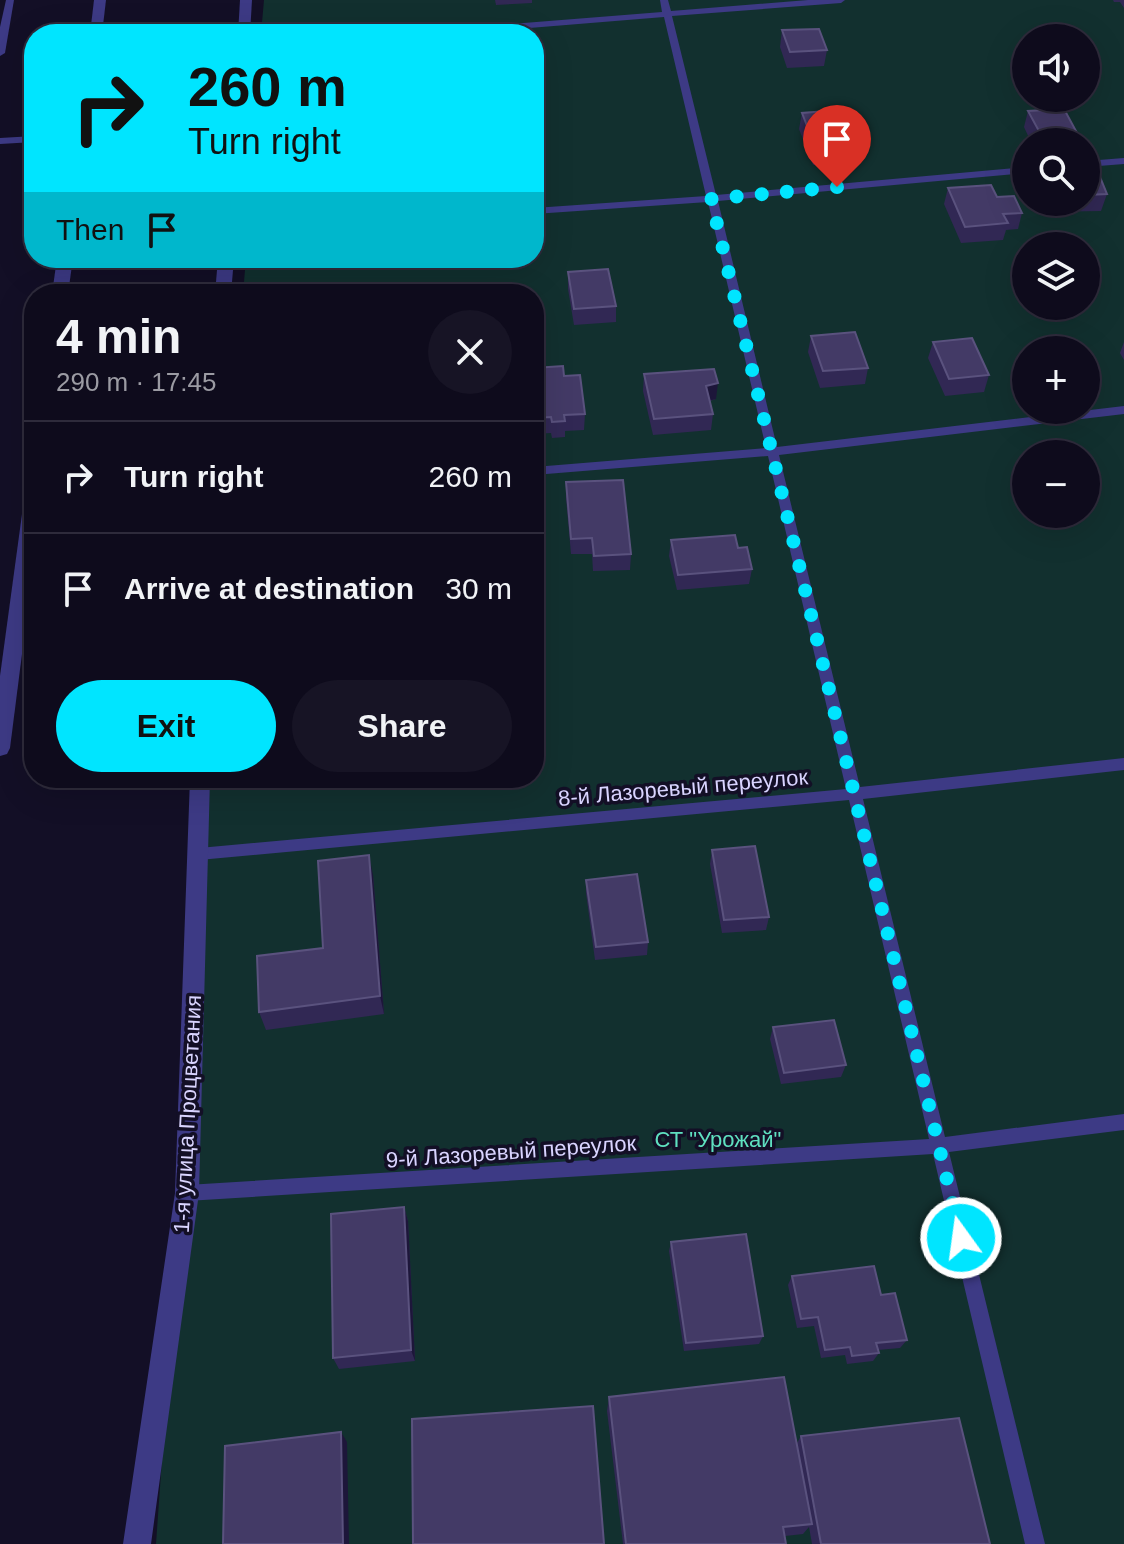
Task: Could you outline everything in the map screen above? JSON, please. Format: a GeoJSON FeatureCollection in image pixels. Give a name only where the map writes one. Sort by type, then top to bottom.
{"type":"FeatureCollection","features":[{"type":"Feature","properties":{"kind":"street"},"geometry":{"type":"LineString","coordinates":[[97,24],[100,0]]}},
{"type":"Feature","properties":{"kind":"street"},"geometry":{"type":"LineString","coordinates":[[245,24],[246,0]]}},
{"type":"Feature","properties":{"kind":"street"},"geometry":{"type":"LineString","coordinates":[[0,748],[24,567]]}},
{"type":"Feature","properties":{"kind":"street","name":"1-я улица Процветания"},"geometry":{"type":"LineString","coordinates":[[137,1544],[187,1193],[200,788]]}},
{"type":"Feature","properties":{"kind":"lane"},"geometry":{"type":"LineString","coordinates":[[0,53],[10,0]]}},
{"type":"Feature","properties":{"kind":"lane"},"geometry":{"type":"LineString","coordinates":[[511,24],[665,7],[841,0]]}},
{"type":"Feature","properties":{"kind":"lane"},"geometry":{"type":"LineString","coordinates":[[665,7],[1035,1544]]}},
{"type":"Feature","properties":{"kind":"lane"},"geometry":{"type":"LineString","coordinates":[[0,141],[24,140]]}},
{"type":"Feature","properties":{"kind":"lane"},"geometry":{"type":"LineString","coordinates":[[1100,163],[1124,161]]}},
{"type":"Feature","properties":{"kind":"lane"},"geometry":{"type":"LineString","coordinates":[[544,210],[711,199],[1012,171]]}},
{"type":"Feature","properties":{"kind":"lane"},"geometry":{"type":"LineString","coordinates":[[544,470],[772,452],[1124,410]]}},
{"type":"Feature","properties":{"kind":"lane","name":"8-й Лазоревый переулок"},"geometry":{"type":"LineString","coordinates":[[199,854],[854,794],[1124,764]]}},
{"type":"Feature","properties":{"kind":"lane","name":"9-й Лазоревый переулок"},"geometry":{"type":"LineString","coordinates":[[187,1193],[938,1146],[1124,1122]]}},
{"type":"Feature","properties":{"kind":"green space","name":"СТ \"Урожай\""},"geometry":{"type":"Polygon","coordinates":[[[264,0],[1124,0],[1124,1544],[156,1544],[209,788],[544,788],[544,284],[244,284],[245,268],[544,268],[544,24],[262,24],[264,0]]]}},
{"type":"Feature","properties":{"kind":"building"},"geometry":{"type":"Polygon","coordinates":[[[819,29],[827,50],[790,52],[782,30],[819,29]]]}},
{"type":"Feature","properties":{"kind":"building"},"geometry":{"type":"Polygon","coordinates":[[[840,110],[855,146],[816,149],[802,113],[840,110]]]}},
{"type":"Feature","properties":{"kind":"building"},"geometry":{"type":"Polygon","coordinates":[[[1029,112],[1066,112],[1074,128],[1037,128],[1029,112]]]}},
{"type":"Feature","properties":{"kind":"building"},"geometry":{"type":"Polygon","coordinates":[[[1100,177],[1107,194],[1100,194],[1100,177]]]}},
{"type":"Feature","properties":{"kind":"building"},"geometry":{"type":"Polygon","coordinates":[[[991,185],[997,197],[1012,196],[1012,214],[1003,214],[1008,223],[965,227],[948,188],[991,185]]]}},
{"type":"Feature","properties":{"kind":"building"},"geometry":{"type":"Polygon","coordinates":[[[608,269],[616,306],[574,309],[568,272],[608,269]]]}},
{"type":"Feature","properties":{"kind":"building"},"geometry":{"type":"Polygon","coordinates":[[[855,332],[868,368],[823,371],[811,336],[855,332]]]}},
{"type":"Feature","properties":{"kind":"building"},"geometry":{"type":"Polygon","coordinates":[[[972,338],[989,375],[949,379],[933,342],[972,338]]]}},
{"type":"Feature","properties":{"kind":"building"},"geometry":{"type":"Polygon","coordinates":[[[563,366],[564,376],[580,375],[585,414],[564,415],[565,421],[552,422],[551,417],[544,417],[544,367],[563,366]]]}},
{"type":"Feature","properties":{"kind":"building"},"geometry":{"type":"Polygon","coordinates":[[[714,369],[718,383],[706,386],[713,414],[654,419],[644,374],[714,369]]]}},
{"type":"Feature","properties":{"kind":"building"},"geometry":{"type":"Polygon","coordinates":[[[623,480],[631,554],[594,556],[592,538],[571,539],[566,482],[623,480]]]}},
{"type":"Feature","properties":{"kind":"building"},"geometry":{"type":"Polygon","coordinates":[[[735,535],[738,548],[747,547],[752,569],[678,575],[671,540],[735,535]]]}},
{"type":"Feature","properties":{"kind":"building"},"geometry":{"type":"Polygon","coordinates":[[[755,846],[769,917],[724,920],[712,850],[755,846]]]}},
{"type":"Feature","properties":{"kind":"building"},"geometry":{"type":"Polygon","coordinates":[[[369,855],[380,996],[259,1012],[257,956],[323,948],[318,861],[369,855]]]}},
{"type":"Feature","properties":{"kind":"building"},"geometry":{"type":"Polygon","coordinates":[[[637,874],[648,942],[596,947],[586,880],[637,874]]]}},
{"type":"Feature","properties":{"kind":"building"},"geometry":{"type":"Polygon","coordinates":[[[834,1020],[846,1065],[784,1073],[773,1027],[834,1020]]]}},
{"type":"Feature","properties":{"kind":"building"},"geometry":{"type":"Polygon","coordinates":[[[404,1207],[411,1350],[333,1358],[331,1214],[404,1207]]]}},
{"type":"Feature","properties":{"kind":"building"},"geometry":{"type":"Polygon","coordinates":[[[746,1234],[763,1336],[686,1343],[671,1242],[746,1234]]]}},
{"type":"Feature","properties":{"kind":"building"},"geometry":{"type":"Polygon","coordinates":[[[874,1266],[881,1295],[895,1293],[907,1340],[876,1343],[879,1353],[852,1356],[850,1347],[825,1350],[818,1317],[801,1319],[792,1276],[874,1266]]]}},
{"type":"Feature","properties":{"kind":"building"},"geometry":{"type":"Polygon","coordinates":[[[784,1377],[812,1524],[783,1527],[786,1544],[626,1544],[609,1397],[784,1377]]]}},
{"type":"Feature","properties":{"kind":"building"},"geometry":{"type":"Polygon","coordinates":[[[593,1406],[604,1544],[413,1544],[412,1419],[593,1406]]]}},
{"type":"Feature","properties":{"kind":"building"},"geometry":{"type":"Polygon","coordinates":[[[959,1418],[990,1544],[821,1544],[801,1436],[959,1418]]]}},
{"type":"Feature","properties":{"kind":"building"},"geometry":{"type":"Polygon","coordinates":[[[341,1432],[343,1544],[223,1544],[225,1446],[341,1432]]]}},
{"type":"Feature","properties":{"kind":"route"},"geometry":{"type":"LineString","coordinates":[[837,187],[711,199],[961,1238]]}}]}
